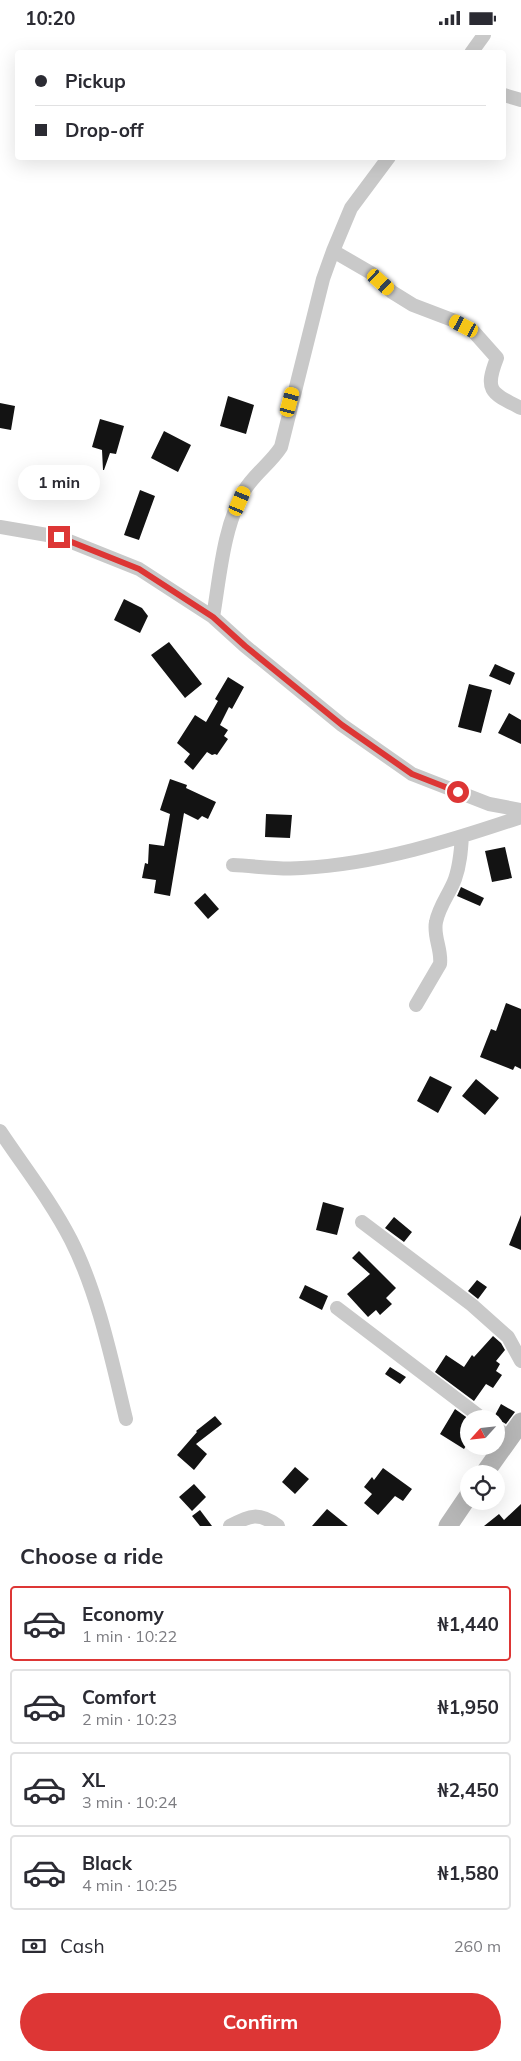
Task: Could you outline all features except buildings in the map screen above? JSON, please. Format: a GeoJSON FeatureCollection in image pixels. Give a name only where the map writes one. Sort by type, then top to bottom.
{"type":"FeatureCollection","features":[{"type":"Feature","properties":{"kind":"main road"},"geometry":{"type":"LineString","coordinates":[[490,1465],[513,1429]]}},
{"type":"Feature","properties":{"kind":"main road"},"geometry":{"type":"LineString","coordinates":[[448,1526],[460,1508]]}},
{"type":"Feature","properties":{"kind":"street"},"geometry":{"type":"LineString","coordinates":[[473,50],[484,35]]}},
{"type":"Feature","properties":{"kind":"street"},"geometry":{"type":"LineString","coordinates":[[506,96],[521,100]]}},
{"type":"Feature","properties":{"kind":"street"},"geometry":{"type":"LineString","coordinates":[[213,617],[227,540],[235,512],[244,491],[281,447],[320,289],[333,251],[351,208],[387,160]]}},
{"type":"Feature","properties":{"kind":"street"},"geometry":{"type":"LineString","coordinates":[[333,251],[371,273],[392,292],[413,305],[455,321],[473,331],[497,358],[490,382],[493,391],[521,408]]}},
{"type":"Feature","properties":{"kind":"street"},"geometry":{"type":"LineString","coordinates":[[0,527],[59,537],[139,569],[213,617],[245,646],[342,725],[412,774],[489,804],[521,810]]}},
{"type":"Feature","properties":{"kind":"street"},"geometry":{"type":"LineString","coordinates":[[234,865],[301,869],[371,861],[462,836],[521,817]]}},
{"type":"Feature","properties":{"kind":"street"},"geometry":{"type":"LineString","coordinates":[[416,1005],[440,964],[441,957],[436,934],[436,923],[455,880],[460,861],[462,836]]}},
{"type":"Feature","properties":{"kind":"street"},"geometry":{"type":"LineString","coordinates":[[0,1131],[42,1191],[71,1241],[92,1293],[109,1349],[126,1419]]}},
{"type":"Feature","properties":{"kind":"street"},"geometry":{"type":"LineString","coordinates":[[362,1222],[472,1305],[508,1337],[521,1361]]}},
{"type":"Feature","properties":{"kind":"street"},"geometry":{"type":"LineString","coordinates":[[337,1308],[471,1410]]}},
{"type":"Feature","properties":{"kind":"street"},"geometry":{"type":"LineString","coordinates":[[230,1526],[244,1518],[255,1516],[268,1519],[278,1526]]}},
{"type":"Feature","properties":{"kind":"route"},"geometry":{"type":"LineString","coordinates":[[59,537],[139,569],[213,617],[245,646],[342,725],[412,774],[458,792]]}}]}
